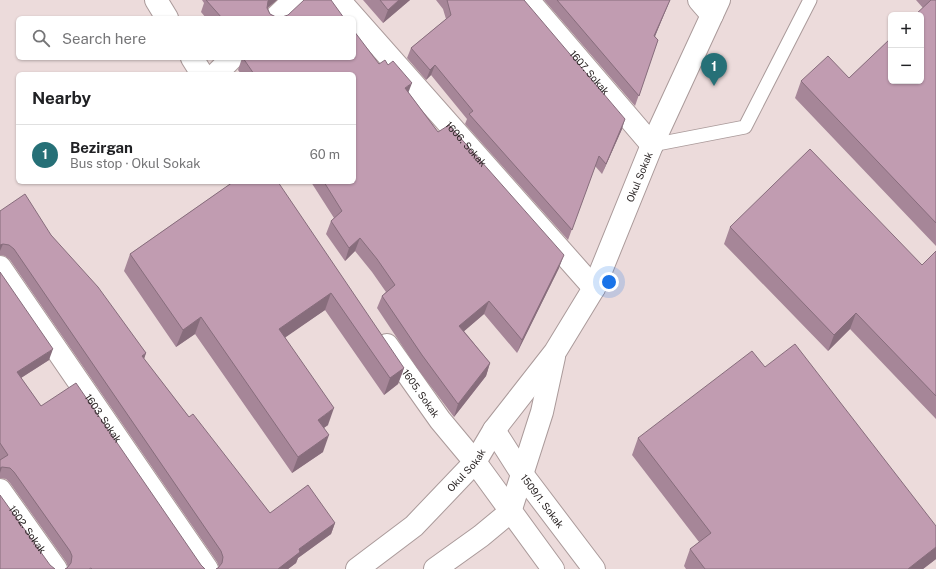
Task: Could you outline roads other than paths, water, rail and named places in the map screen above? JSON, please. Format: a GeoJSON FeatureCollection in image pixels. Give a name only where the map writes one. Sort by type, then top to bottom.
{"type":"FeatureCollection","features":[{"type":"Feature","properties":{"kind":"street"},"geometry":{"type":"LineString","coordinates":[[156,0],[167,16]]}},
{"type":"Feature","properties":{"kind":"street"},"geometry":{"type":"LineString","coordinates":[[277,16],[294,0]]}},
{"type":"Feature","properties":{"kind":"street","name":"1606. Sokak"},"geometry":{"type":"LineString","coordinates":[[339,0],[353,16]]}},
{"type":"Feature","properties":{"kind":"street","name":"1607. Sokak"},"geometry":{"type":"LineString","coordinates":[[528,0],[652,145]]}},
{"type":"Feature","properties":{"kind":"street","name":"Okul Sokak"},"geometry":{"type":"LineString","coordinates":[[357,569],[414,526],[475,462],[494,430],[555,352],[594,288],[710,5]]}},
{"type":"Feature","properties":{"kind":"street","name":"1606. Sokak"},"geometry":{"type":"LineString","coordinates":[[356,19],[594,288]]}},
{"type":"Feature","properties":{"kind":"street"},"geometry":{"type":"LineString","coordinates":[[193,60],[201,72]]}},
{"type":"Feature","properties":{"kind":"street"},"geometry":{"type":"LineString","coordinates":[[218,72],[230,60]]}},
{"type":"Feature","properties":{"kind":"street","name":"1603. Sokak"},"geometry":{"type":"LineString","coordinates":[[0,267],[208,569]]}},
{"type":"Feature","properties":{"kind":"street","name":"1605. Sokak"},"geometry":{"type":"LineString","coordinates":[[374,326],[440,420],[475,462]]}},
{"type":"Feature","properties":{"kind":"street","name":"Okul Sokak"},"geometry":{"type":"LineString","coordinates":[[510,512],[542,412],[555,352]]}},
{"type":"Feature","properties":{"kind":"street","name":"1509/1. Sokak"},"geometry":{"type":"LineString","coordinates":[[494,430],[522,474],[594,569]]}},
{"type":"Feature","properties":{"kind":"street"},"geometry":{"type":"LineString","coordinates":[[475,462],[553,569]]}},
{"type":"Feature","properties":{"kind":"street","name":"1602. Sokak"},"geometry":{"type":"LineString","coordinates":[[0,490],[56,569]]}},
{"type":"Feature","properties":{"kind":"street"},"geometry":{"type":"LineString","coordinates":[[436,569],[481,536],[510,512]]}},
{"type":"Feature","properties":{"kind":"lane"},"geometry":{"type":"LineString","coordinates":[[652,145],[745,127],[810,0]]}},
{"type":"Feature","properties":{"kind":"place","name":"Bezirgan"},"geometry":{"type":"Point","coordinates":[714,86]}}]}
